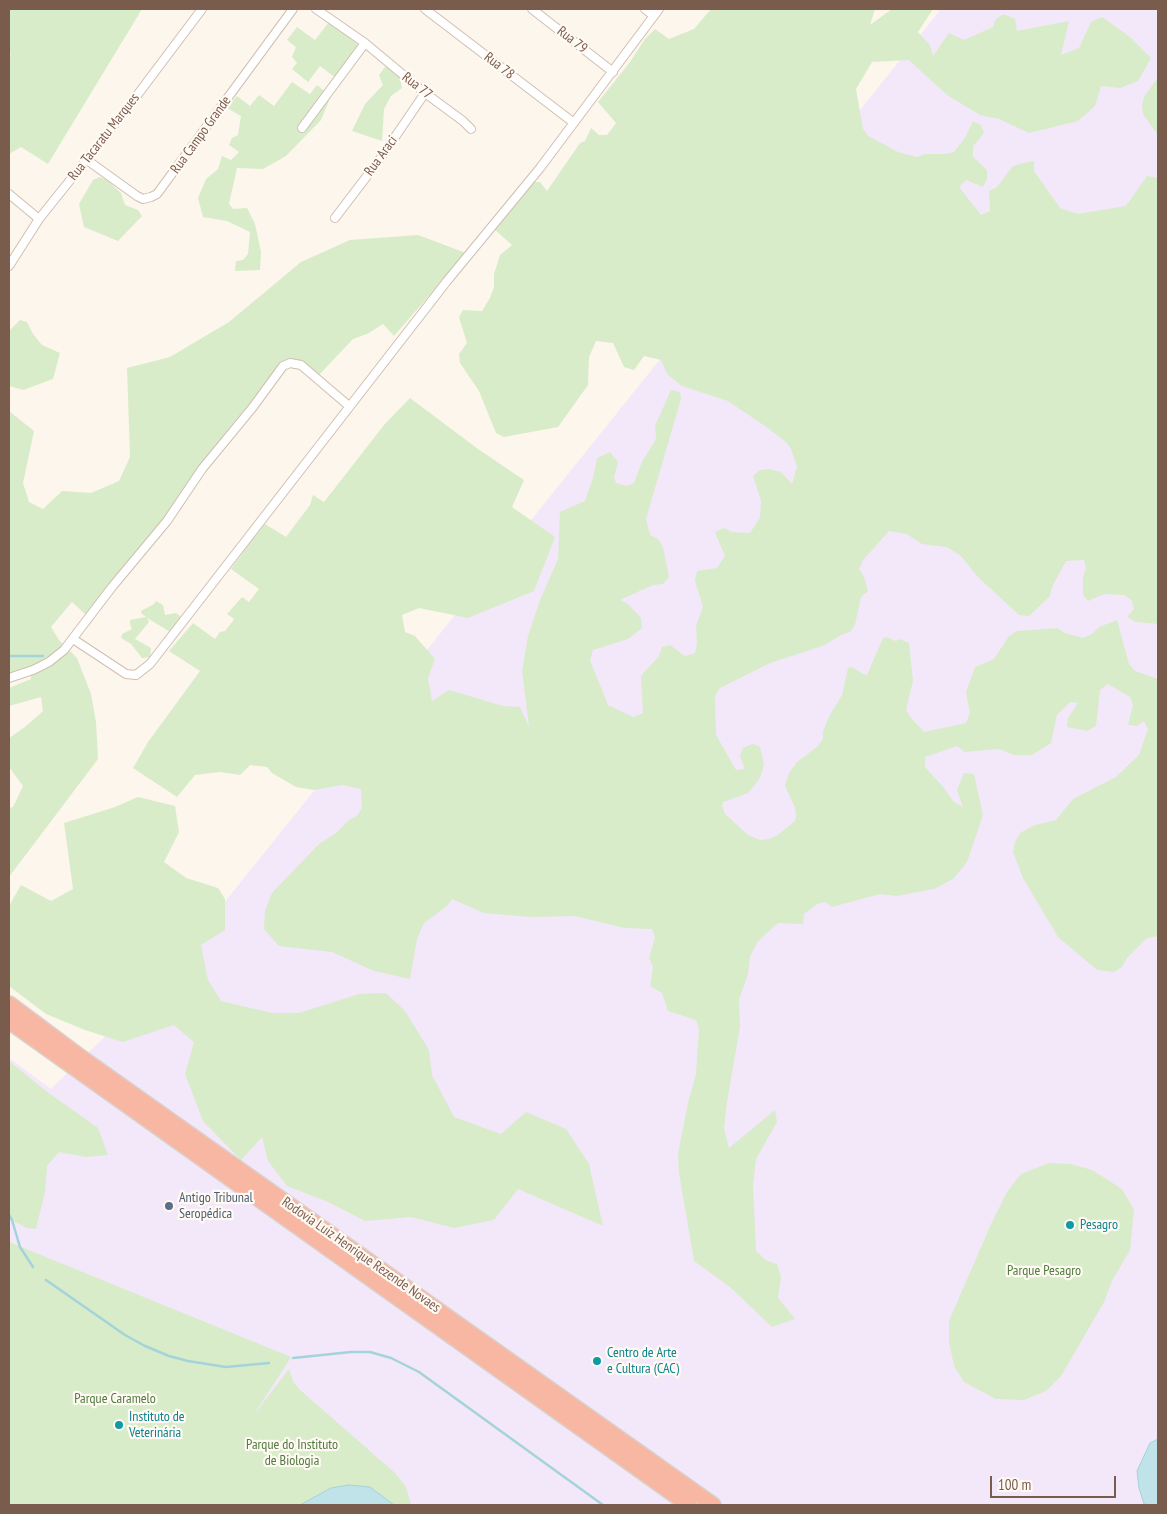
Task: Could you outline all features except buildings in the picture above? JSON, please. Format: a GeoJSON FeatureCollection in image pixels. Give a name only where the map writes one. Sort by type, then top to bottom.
{"type":"FeatureCollection","features":[{"type":"Feature","properties":{"kind":"highway","name":"Rodovia Luiz Henrique Rezende Novaes"},"geometry":{"type":"LineString","coordinates":[[9,1004],[76,1054],[713,1505]]}},
{"type":"Feature","properties":{"kind":"highway","name":"Rodovia Luiz Henrique Rezende Novaes"},"geometry":{"type":"LineString","coordinates":[[9,1022],[690,1505]]}},
{"type":"Feature","properties":{"kind":"street","name":"Rua Tacaratu Marques"},"geometry":{"type":"LineString","coordinates":[[9,266],[39,219],[87,160],[202,9]]}},
{"type":"Feature","properties":{"kind":"street","name":"Rua Campo Grande"},"geometry":{"type":"LineString","coordinates":[[87,160],[137,196],[143,198],[157,194],[294,9]]}},
{"type":"Feature","properties":{"kind":"street","name":"Rua 77"},"geometry":{"type":"LineString","coordinates":[[316,9],[365,43],[425,93],[448,109],[470,129]]}},
{"type":"Feature","properties":{"kind":"street","name":"Rua 78"},"geometry":{"type":"LineString","coordinates":[[425,9],[574,123]]}},
{"type":"Feature","properties":{"kind":"street","name":"Rua 79"},"geometry":{"type":"LineString","coordinates":[[532,9],[612,72]]}},
{"type":"Feature","properties":{"kind":"street"},"geometry":{"type":"LineString","coordinates":[[73,639],[131,676],[142,672],[150,664],[447,281],[540,168],[656,12],[645,9]]}},
{"type":"Feature","properties":{"kind":"street"},"geometry":{"type":"LineString","coordinates":[[302,128],[365,43]]}},
{"type":"Feature","properties":{"kind":"street","name":"Rua Araci"},"geometry":{"type":"LineString","coordinates":[[335,218],[425,93]]}},
{"type":"Feature","properties":{"kind":"street"},"geometry":{"type":"LineString","coordinates":[[9,194],[39,219]]}},
{"type":"Feature","properties":{"kind":"street"},"geometry":{"type":"LineString","coordinates":[[9,678],[49,662],[64,650],[112,587],[167,521],[202,469],[253,407],[283,366],[290,363],[301,365],[349,406]]}},
{"type":"Feature","properties":{"kind":"shaded area"},"geometry":{"type":"Polygon","coordinates":[[[941,9],[1158,9],[1158,1505],[9,1505],[9,1058],[51,1089],[159,984],[941,9]]]}},
{"type":"Feature","properties":{"kind":"green space"},"geometry":{"type":"Polygon","coordinates":[[[9,9],[142,9],[48,164],[21,147],[9,154],[9,58],[11,54],[9,53],[9,9]]]}},
{"type":"Feature","properties":{"kind":"green space"},"geometry":{"type":"Polygon","coordinates":[[[711,9],[875,9],[870,25],[892,9],[933,9],[918,32],[930,45],[933,56],[949,33],[964,40],[993,27],[995,20],[1003,14],[1015,19],[1017,31],[1069,21],[1061,55],[1079,48],[1091,22],[1102,17],[1130,37],[1151,58],[1138,81],[1120,88],[1101,86],[1095,106],[1078,121],[1029,133],[999,119],[980,115],[947,95],[909,60],[872,62],[856,89],[863,129],[868,136],[898,152],[917,157],[925,154],[954,152],[965,138],[973,121],[981,125],[984,133],[973,146],[973,157],[987,170],[987,179],[983,187],[966,180],[959,187],[981,215],[990,211],[989,191],[997,187],[1013,166],[1023,163],[1034,161],[1034,171],[1060,208],[1078,214],[1126,206],[1147,176],[1158,178],[1158,624],[1136,622],[1127,617],[1134,609],[1132,601],[1125,595],[1104,594],[1088,601],[1083,595],[1083,577],[1086,568],[1084,560],[1066,561],[1052,587],[1050,596],[1029,616],[1019,615],[978,577],[961,556],[947,547],[922,544],[907,534],[889,531],[863,560],[859,569],[864,577],[868,591],[861,597],[855,625],[850,632],[825,645],[770,663],[720,688],[715,696],[716,735],[736,770],[745,769],[740,756],[743,748],[752,744],[760,747],[764,765],[760,778],[748,793],[723,802],[722,806],[725,814],[748,835],[760,840],[778,835],[795,821],[795,807],[785,786],[789,773],[796,763],[818,746],[823,739],[823,731],[842,695],[848,668],[852,667],[867,675],[883,638],[887,637],[895,641],[899,639],[909,643],[913,681],[906,710],[924,732],[966,723],[970,713],[966,692],[975,667],[994,659],[1009,636],[1017,631],[1057,628],[1065,633],[1083,638],[1092,634],[1099,627],[1117,620],[1129,664],[1135,671],[1158,679],[1158,936],[1147,938],[1127,958],[1122,967],[1114,972],[1097,970],[1058,937],[1023,878],[1013,852],[1015,842],[1020,833],[1035,825],[1056,820],[1073,799],[1116,777],[1139,755],[1148,729],[1144,721],[1137,726],[1128,725],[1133,705],[1130,697],[1108,684],[1100,690],[1096,726],[1087,731],[1067,727],[1068,718],[1078,703],[1070,702],[1057,715],[1051,743],[1032,755],[1014,755],[999,749],[965,752],[957,746],[925,757],[925,767],[954,802],[963,807],[957,790],[964,773],[974,774],[983,815],[967,862],[953,879],[934,889],[897,896],[880,894],[832,907],[825,902],[817,904],[804,914],[803,924],[778,923],[758,941],[750,956],[748,974],[739,1000],[740,1027],[724,1128],[729,1148],[775,1110],[777,1122],[756,1159],[753,1185],[756,1251],[767,1261],[777,1264],[781,1277],[778,1298],[795,1319],[772,1327],[730,1287],[694,1261],[679,1173],[678,1154],[696,1074],[699,1029],[696,1020],[668,1011],[662,993],[650,986],[653,967],[649,958],[655,937],[652,929],[624,928],[575,916],[530,917],[484,913],[452,899],[447,906],[424,923],[417,939],[410,979],[374,971],[332,952],[279,946],[264,929],[265,911],[272,893],[319,844],[336,833],[349,820],[357,816],[362,808],[361,789],[342,785],[314,790],[296,787],[272,773],[267,767],[250,765],[240,775],[220,772],[195,775],[177,797],[133,768],[148,742],[200,671],[169,651],[193,623],[215,639],[220,632],[225,631],[234,619],[227,614],[242,597],[249,602],[259,589],[231,569],[249,544],[265,524],[286,537],[310,505],[313,495],[324,502],[384,425],[410,398],[478,449],[524,480],[512,507],[555,537],[534,591],[468,618],[419,608],[402,615],[405,632],[415,636],[435,659],[428,678],[432,701],[449,690],[503,706],[520,707],[529,727],[522,671],[528,636],[540,600],[558,559],[560,512],[585,501],[593,478],[597,458],[610,452],[618,462],[614,477],[616,483],[626,486],[634,483],[642,462],[656,439],[655,426],[671,390],[680,392],[681,399],[646,519],[650,535],[658,539],[663,547],[669,577],[663,584],[653,585],[620,600],[628,604],[641,618],[642,628],[628,639],[593,650],[590,660],[608,705],[633,717],[643,713],[641,676],[659,656],[662,647],[670,645],[685,656],[695,653],[697,644],[696,626],[703,607],[695,581],[697,571],[717,568],[725,556],[715,532],[724,528],[732,532],[750,533],[760,518],[761,501],[753,476],[760,470],[770,469],[781,472],[792,484],[797,467],[791,449],[786,442],[765,426],[728,401],[682,386],[667,374],[661,360],[644,356],[634,370],[624,367],[613,343],[596,341],[589,357],[588,385],[558,427],[504,437],[496,433],[479,391],[460,363],[459,354],[467,343],[459,317],[463,310],[482,311],[490,298],[494,287],[494,274],[500,255],[512,245],[494,229],[522,193],[534,182],[540,182],[547,191],[580,143],[585,141],[591,128],[599,135],[607,135],[616,123],[598,102],[630,62],[645,39],[655,29],[669,39],[694,29],[711,9]]]}},
{"type":"Feature","properties":{"kind":"green space"},"geometry":{"type":"Polygon","coordinates":[[[329,22],[362,48],[337,79],[320,66],[308,82],[292,69],[297,63],[292,57],[296,47],[287,40],[297,27],[315,40],[329,22]]]}},
{"type":"Feature","properties":{"kind":"green space"},"geometry":{"type":"Polygon","coordinates":[[[385,67],[392,68],[399,75],[402,88],[391,96],[384,109],[382,141],[352,131],[365,104],[383,85],[379,75],[385,67]]]}},
{"type":"Feature","properties":{"kind":"green space"},"geometry":{"type":"Polygon","coordinates":[[[1158,77],[1158,135],[1143,114],[1142,105],[1144,97],[1158,77]]]}},
{"type":"Feature","properties":{"kind":"green space"},"geometry":{"type":"Polygon","coordinates":[[[292,82],[310,94],[317,85],[331,96],[321,120],[286,156],[263,169],[237,168],[229,204],[233,209],[247,208],[255,224],[261,252],[260,270],[235,271],[236,261],[243,260],[248,254],[250,232],[227,221],[203,217],[198,198],[206,179],[218,169],[222,156],[231,160],[239,152],[229,145],[232,138],[238,135],[241,116],[227,108],[237,96],[250,106],[259,95],[274,106],[292,82]]]}},
{"type":"Feature","properties":{"kind":"green space"},"geometry":{"type":"Polygon","coordinates":[[[100,177],[107,180],[121,193],[125,205],[138,210],[142,216],[118,241],[84,227],[79,204],[93,180],[100,177]]]}},
{"type":"Feature","properties":{"kind":"green space"},"geometry":{"type":"Polygon","coordinates":[[[418,235],[466,253],[394,336],[383,324],[369,333],[353,339],[319,375],[287,359],[230,427],[154,531],[85,614],[72,602],[51,627],[59,640],[77,658],[91,694],[96,722],[98,759],[9,877],[9,808],[13,807],[23,786],[9,767],[9,738],[43,711],[41,697],[9,706],[9,688],[31,679],[30,669],[9,676],[9,411],[34,431],[23,483],[29,502],[43,509],[62,491],[91,493],[119,481],[130,457],[127,368],[170,357],[229,322],[301,262],[350,240],[418,235]]]}},
{"type":"Feature","properties":{"kind":"green space"},"geometry":{"type":"Polygon","coordinates":[[[20,320],[27,322],[33,334],[42,345],[60,353],[53,379],[23,390],[9,386],[9,331],[20,320]]]}},
{"type":"Feature","properties":{"kind":"green space"},"geometry":{"type":"Polygon","coordinates":[[[156,601],[163,605],[165,615],[176,613],[183,618],[172,633],[147,618],[149,622],[135,639],[151,648],[150,657],[142,658],[131,644],[121,638],[122,634],[132,629],[130,620],[146,617],[141,611],[156,601]]]}},
{"type":"Feature","properties":{"kind":"green space"},"geometry":{"type":"Polygon","coordinates":[[[138,797],[175,806],[179,832],[164,862],[186,878],[218,888],[225,899],[225,930],[201,945],[208,980],[221,1001],[272,1013],[299,1013],[359,994],[386,993],[405,1011],[429,1050],[432,1075],[454,1117],[501,1134],[526,1112],[566,1129],[589,1164],[603,1226],[518,1189],[494,1220],[454,1228],[411,1217],[365,1221],[328,1202],[287,1186],[268,1161],[262,1137],[241,1160],[203,1121],[185,1074],[194,1042],[174,1025],[123,1042],[85,1030],[46,1014],[9,986],[9,906],[21,885],[51,901],[73,889],[64,823],[115,807],[138,797]]]}},
{"type":"Feature","properties":{"kind":"green space"},"geometry":{"type":"Polygon","coordinates":[[[9,1061],[46,1091],[98,1128],[108,1155],[86,1157],[59,1152],[47,1166],[45,1192],[36,1229],[27,1228],[9,1219],[9,1061]]]}},
{"type":"Feature","properties":{"kind":"green space","name":"Parque Pesagro"},"geometry":{"type":"Polygon","coordinates":[[[1049,1163],[1071,1164],[1092,1170],[1122,1189],[1134,1210],[1130,1250],[1112,1281],[1104,1302],[1061,1376],[1046,1391],[1024,1400],[996,1399],[964,1382],[954,1366],[949,1342],[949,1321],[1007,1192],[1021,1174],[1049,1163]]]}},
{"type":"Feature","properties":{"kind":"green space","name":"Parque Caramelo"},"geometry":{"type":"Polygon","coordinates":[[[9,1242],[291,1357],[253,1416],[289,1369],[293,1381],[299,1389],[395,1473],[406,1487],[411,1505],[9,1505],[9,1242]]]}},
{"type":"Feature","properties":{"kind":"water"},"geometry":{"type":"Polygon","coordinates":[[[1158,1439],[1158,1505],[1149,1505],[1144,1504],[1139,1488],[1137,1471],[1150,1443],[1158,1439]]]}},
{"type":"Feature","properties":{"kind":"water"},"geometry":{"type":"Polygon","coordinates":[[[349,1485],[370,1487],[394,1505],[300,1505],[331,1488],[349,1485]]]}},
{"type":"Feature","properties":{"kind":"waterway"},"geometry":{"type":"LineString","coordinates":[[9,656],[43,656]]}},
{"type":"Feature","properties":{"kind":"waterway"},"geometry":{"type":"LineString","coordinates":[[9,1215],[20,1247],[33,1267]]}},
{"type":"Feature","properties":{"kind":"waterway"},"geometry":{"type":"LineString","coordinates":[[46,1280],[125,1335],[169,1356],[226,1367],[269,1363]]}},
{"type":"Feature","properties":{"kind":"waterway"},"geometry":{"type":"LineString","coordinates":[[293,1358],[351,1352],[370,1352],[391,1358],[419,1372],[603,1505]]}},
{"type":"Feature","properties":{"kind":"place","name":"Antigo Tribunal Seropédica"},"geometry":{"type":"Point","coordinates":[169,1206]}},
{"type":"Feature","properties":{"kind":"place","name":"Pesagro"},"geometry":{"type":"Point","coordinates":[1070,1225]}},
{"type":"Feature","properties":{"kind":"place","name":"Centro de Arte e Cultura (CAC)"},"geometry":{"type":"Point","coordinates":[597,1361]}},
{"type":"Feature","properties":{"kind":"place","name":"Instituto de Veterinária"},"geometry":{"type":"Point","coordinates":[119,1425]}},
{"type":"Feature","properties":{"kind":"park label","name":"Parque do Instituto de Biologia"},"geometry":{"type":"Point","coordinates":[292,1454]}}]}
